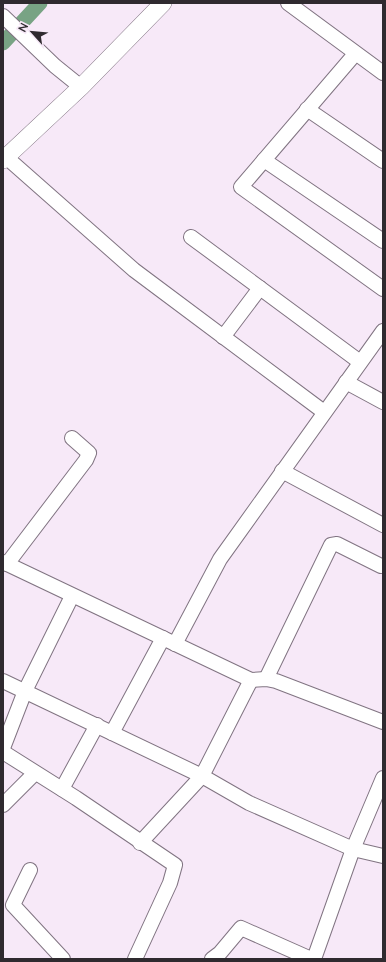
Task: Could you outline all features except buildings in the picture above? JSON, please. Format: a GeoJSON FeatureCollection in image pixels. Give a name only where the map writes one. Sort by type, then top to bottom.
{"type":"FeatureCollection","features":[{"type":"Feature","properties":{"kind":"street"},"geometry":{"type":"LineString","coordinates":[[77,83],[149,3]]}},
{"type":"Feature","properties":{"kind":"street"},"geometry":{"type":"LineString","coordinates":[[163,3],[4,153],[134,270],[324,412]]}},
{"type":"Feature","properties":{"kind":"street"},"geometry":{"type":"LineString","coordinates":[[288,3],[355,54],[383,73]]}},
{"type":"Feature","properties":{"kind":"street"},"geometry":{"type":"LineString","coordinates":[[3,16],[55,66],[77,83]]}},
{"type":"Feature","properties":{"kind":"street"},"geometry":{"type":"LineString","coordinates":[[355,54],[240,187],[383,289]]}},
{"type":"Feature","properties":{"kind":"street"},"geometry":{"type":"LineString","coordinates":[[308,109],[383,161]]}},
{"type":"Feature","properties":{"kind":"street"},"geometry":{"type":"LineString","coordinates":[[264,160],[383,242]]}},
{"type":"Feature","properties":{"kind":"street"},"geometry":{"type":"LineString","coordinates":[[191,236],[360,362]]}},
{"type":"Feature","properties":{"kind":"street"},"geometry":{"type":"LineString","coordinates":[[223,337],[260,288]]}},
{"type":"Feature","properties":{"kind":"street"},"geometry":{"type":"LineString","coordinates":[[112,733],[220,559],[383,331]]}},
{"type":"Feature","properties":{"kind":"street"},"geometry":{"type":"LineString","coordinates":[[346,382],[383,402]]}},
{"type":"Feature","properties":{"kind":"street"},"geometry":{"type":"LineString","coordinates":[[72,438],[89,453],[86,460],[5,563],[251,680],[266,679],[383,722]]}},
{"type":"Feature","properties":{"kind":"street"},"geometry":{"type":"LineString","coordinates":[[282,471],[383,525]]}},
{"type":"Feature","properties":{"kind":"street"},"geometry":{"type":"LineString","coordinates":[[266,679],[331,545],[337,544],[381,566]]}},
{"type":"Feature","properties":{"kind":"street"},"geometry":{"type":"LineString","coordinates":[[3,748],[25,691],[72,596]]}},
{"type":"Feature","properties":{"kind":"street"},"geometry":{"type":"LineString","coordinates":[[140,843],[202,776],[251,680]]}},
{"type":"Feature","properties":{"kind":"street"},"geometry":{"type":"LineString","coordinates":[[3,681],[202,776],[249,802],[353,849],[383,856]]}},
{"type":"Feature","properties":{"kind":"street"},"geometry":{"type":"LineString","coordinates":[[62,789],[96,725]]}},
{"type":"Feature","properties":{"kind":"street"},"geometry":{"type":"LineString","coordinates":[[3,752],[62,789],[140,843],[175,865],[170,883],[135,959]]}},
{"type":"Feature","properties":{"kind":"street"},"geometry":{"type":"LineString","coordinates":[[3,805],[35,773]]}},
{"type":"Feature","properties":{"kind":"street"},"geometry":{"type":"LineString","coordinates":[[212,959],[220,953],[241,928],[312,959],[353,849],[383,778]]}},
{"type":"Feature","properties":{"kind":"street"},"geometry":{"type":"LineString","coordinates":[[30,870],[13,905],[63,959]]}},
{"type":"Feature","properties":{"kind":"waterway"},"geometry":{"type":"LineString","coordinates":[[3,43],[40,3]]}}]}
